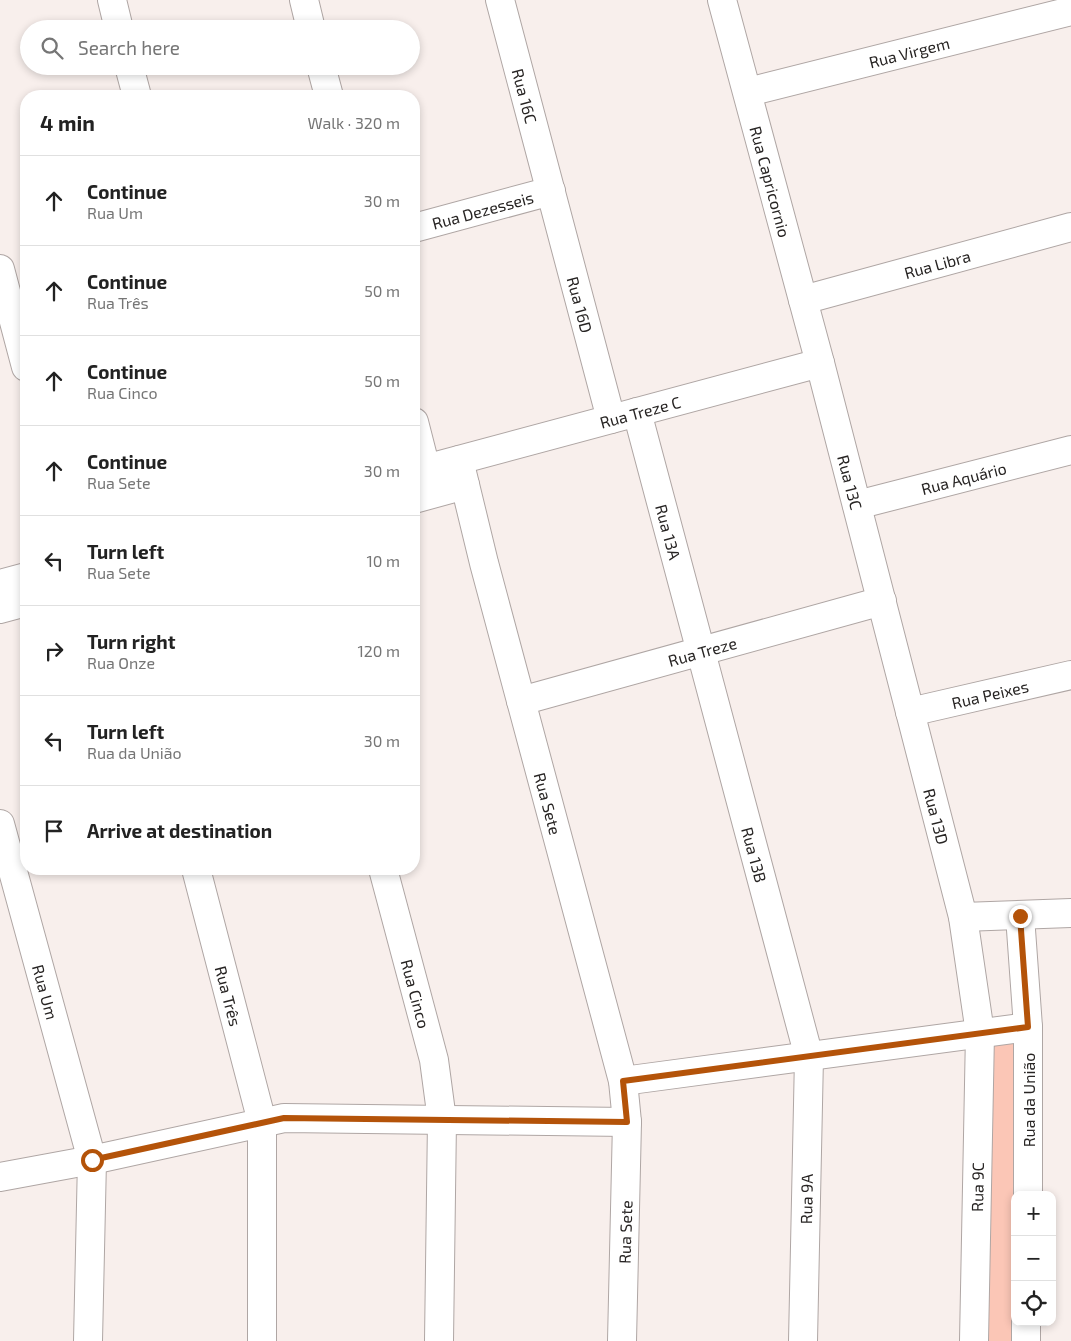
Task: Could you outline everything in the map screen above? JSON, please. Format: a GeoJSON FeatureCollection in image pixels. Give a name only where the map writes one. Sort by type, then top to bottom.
{"type":"FeatureCollection","features":[{"type":"Feature","properties":{"kind":"street"},"geometry":{"type":"LineString","coordinates":[[112,0],[117,20]]}},
{"type":"Feature","properties":{"kind":"street"},"geometry":{"type":"LineString","coordinates":[[304,0],[309,20]]}},
{"type":"Feature","properties":{"kind":"street","name":"Rua 16C"},"geometry":{"type":"LineString","coordinates":[[500,0],[551,191]]}},
{"type":"Feature","properties":{"kind":"street","name":"Rua Capricornio"},"geometry":{"type":"LineString","coordinates":[[722,0],[820,363]]}},
{"type":"Feature","properties":{"kind":"street","name":"Rua Virgem"},"geometry":{"type":"LineString","coordinates":[[748,92],[1071,11]]}},
{"type":"Feature","properties":{"kind":"street"},"geometry":{"type":"LineString","coordinates":[[131,75],[135,90]]}},
{"type":"Feature","properties":{"kind":"street"},"geometry":{"type":"LineString","coordinates":[[323,75],[327,90]]}},
{"type":"Feature","properties":{"kind":"street","name":"Rua Dezesseis"},"geometry":{"type":"LineString","coordinates":[[420,226],[551,191]]}},
{"type":"Feature","properties":{"kind":"street","name":"Rua 16D"},"geometry":{"type":"LineString","coordinates":[[551,191],[611,419]]}},
{"type":"Feature","properties":{"kind":"street","name":"Rua Libra"},"geometry":{"type":"LineString","coordinates":[[803,300],[1071,227]]}},
{"type":"Feature","properties":{"kind":"street"},"geometry":{"type":"LineString","coordinates":[[0,269],[20,344]]}},
{"type":"Feature","properties":{"kind":"street","name":"Rua Treze C"},"geometry":{"type":"LineString","coordinates":[[462,473],[611,419],[820,363]]}},
{"type":"Feature","properties":{"kind":"street","name":"Rua 13C"},"geometry":{"type":"LineString","coordinates":[[820,363],[882,601]]}},
{"type":"Feature","properties":{"kind":"street","name":"Rua 13A"},"geometry":{"type":"LineString","coordinates":[[637,412],[701,651]]}},
{"type":"Feature","properties":{"kind":"street","name":"Rua Aquário"},"geometry":{"type":"LineString","coordinates":[[857,505],[1071,450]]}},
{"type":"Feature","properties":{"kind":"street"},"geometry":{"type":"LineString","coordinates":[[420,471],[462,473]]}},
{"type":"Feature","properties":{"kind":"street"},"geometry":{"type":"LineString","coordinates":[[420,496],[462,473]]}},
{"type":"Feature","properties":{"kind":"street","name":"Rua Sete"},"geometry":{"type":"LineString","coordinates":[[462,473],[623,1081],[627,1122],[622,1341]]}},
{"type":"Feature","properties":{"kind":"street"},"geometry":{"type":"LineString","coordinates":[[0,584],[20,579]]}},
{"type":"Feature","properties":{"kind":"street","name":"Rua Treze"},"geometry":{"type":"LineString","coordinates":[[522,701],[882,601]]}},
{"type":"Feature","properties":{"kind":"street","name":"Rua 13D"},"geometry":{"type":"LineString","coordinates":[[882,601],[963,917],[980,1034]]}},
{"type":"Feature","properties":{"kind":"street"},"geometry":{"type":"LineString","coordinates":[[0,609],[20,604]]}},
{"type":"Feature","properties":{"kind":"street","name":"Rua 13B"},"geometry":{"type":"LineString","coordinates":[[701,651],[808,1057]]}},
{"type":"Feature","properties":{"kind":"street","name":"Rua Peixes"},"geometry":{"type":"LineString","coordinates":[[910,712],[1071,675]]}},
{"type":"Feature","properties":{"kind":"street","name":"Rua Um"},"geometry":{"type":"LineString","coordinates":[[0,824],[92,1160],[88,1341]]}},
{"type":"Feature","properties":{"kind":"street","name":"Rua Três"},"geometry":{"type":"LineString","coordinates":[[198,875],[262,1122],[262,1341]]}},
{"type":"Feature","properties":{"kind":"street","name":"Rua Cinco"},"geometry":{"type":"LineString","coordinates":[[385,875],[434,1060],[442,1120],[439,1341]]}},
{"type":"Feature","properties":{"kind":"street"},"geometry":{"type":"LineString","coordinates":[[963,917],[1071,913]]}},
{"type":"Feature","properties":{"kind":"street","name":"Rua da União"},"geometry":{"type":"LineString","coordinates":[[1020,916],[1028,1027],[1028,1191]]}},
{"type":"Feature","properties":{"kind":"street"},"geometry":{"type":"LineString","coordinates":[[623,1081],[1028,1027]]}},
{"type":"Feature","properties":{"kind":"street","name":"Rua 9C"},"geometry":{"type":"LineString","coordinates":[[974,1341],[980,1034]]}},
{"type":"Feature","properties":{"kind":"street","name":"Rua 9A"},"geometry":{"type":"LineString","coordinates":[[803,1341],[808,1057]]}},
{"type":"Feature","properties":{"kind":"street"},"geometry":{"type":"LineString","coordinates":[[0,1177],[92,1160],[284,1118],[627,1122]]}},
{"type":"Feature","properties":{"kind":"street"},"geometry":{"type":"LineString","coordinates":[[1026,1326],[1026,1341]]}},
{"type":"Feature","properties":{"kind":"shaded area"},"geometry":{"type":"Polygon","coordinates":[[[1017,1039],[1015,1191],[1011,1191],[1011,1326],[1014,1326],[1014,1341],[984,1341],[990,1040],[1017,1039]]]}},
{"type":"Feature","properties":{"kind":"route"},"geometry":{"type":"LineString","coordinates":[[92,1160],[284,1118],[627,1122],[623,1081],[1028,1027],[1020,916]]}}]}
